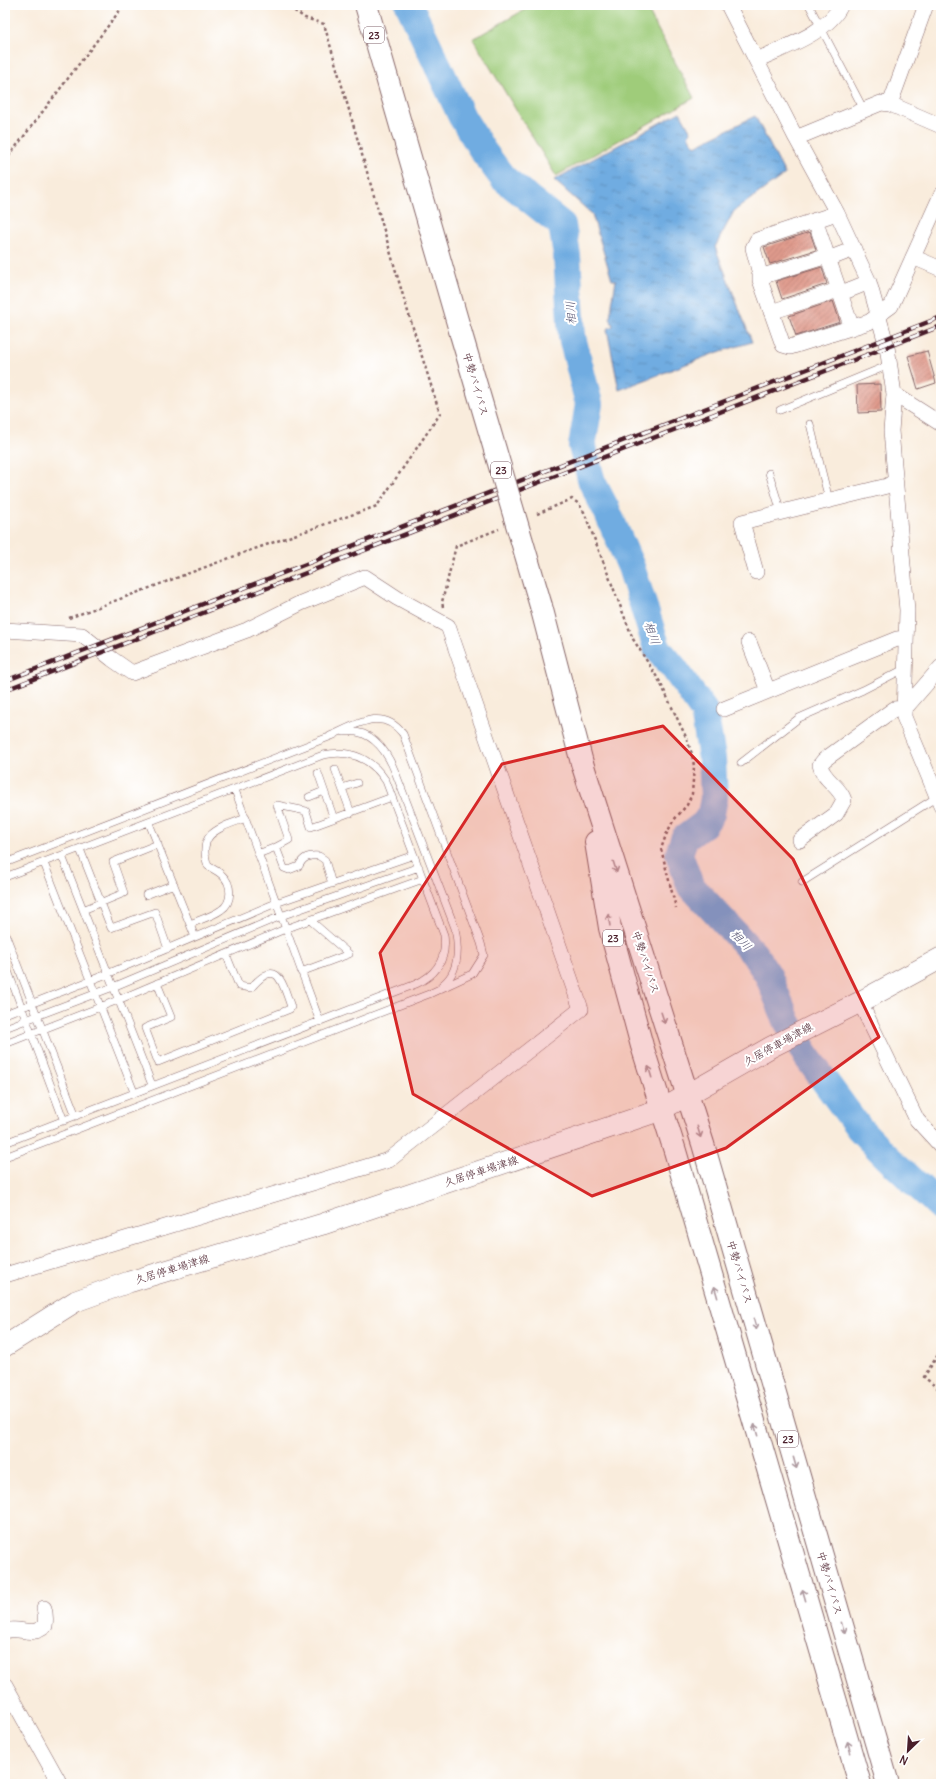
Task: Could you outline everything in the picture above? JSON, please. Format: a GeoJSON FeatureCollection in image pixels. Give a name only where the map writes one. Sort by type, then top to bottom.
{"type":"FeatureCollection","features":[{"type":"Feature","properties":{"kind":"highway","name":"中勢バイパス"},"geometry":{"type":"LineString","coordinates":[[366,5],[541,606],[582,763],[688,1095],[888,1784]]}},
{"type":"Feature","properties":{"kind":"highway","name":"中勢バイパス"},"geometry":{"type":"LineString","coordinates":[[582,763],[610,928],[661,1110],[860,1784]]}},
{"type":"Feature","properties":{"kind":"main road","name":"久居停車場津線"},"geometry":{"type":"LineString","coordinates":[[5,1346],[76,1301],[129,1282],[330,1221],[661,1110],[771,1047],[860,1002],[941,958]]}},
{"type":"Feature","properties":{"kind":"street"},"geometry":{"type":"LineString","coordinates":[[728,5],[796,138],[837,213],[869,282],[879,316],[887,347],[894,394],[891,431],[907,610],[904,670],[904,717],[939,798]]}},
{"type":"Feature","properties":{"kind":"street"},"geometry":{"type":"LineString","coordinates":[[757,60],[822,27],[835,16],[841,5]]}},
{"type":"Feature","properties":{"kind":"street"},"geometry":{"type":"LineString","coordinates":[[890,104],[926,5]]}},
{"type":"Feature","properties":{"kind":"street"},"geometry":{"type":"LineString","coordinates":[[796,138],[881,103],[890,104],[941,126]]}},
{"type":"Feature","properties":{"kind":"street"},"geometry":{"type":"LineString","coordinates":[[837,213],[757,240],[753,248],[760,277],[783,345],[790,347],[869,322],[891,306],[941,195]]}},
{"type":"Feature","properties":{"kind":"street"},"geometry":{"type":"LineString","coordinates":[[815,220],[852,328]]}},
{"type":"Feature","properties":{"kind":"street"},"geometry":{"type":"LineString","coordinates":[[760,277],[854,249]]}},
{"type":"Feature","properties":{"kind":"street"},"geometry":{"type":"LineString","coordinates":[[913,257],[941,269]]}},
{"type":"Feature","properties":{"kind":"street"},"geometry":{"type":"LineString","coordinates":[[771,312],[869,282]]}},
{"type":"Feature","properties":{"kind":"street"},"geometry":{"type":"LineString","coordinates":[[894,394],[941,424]]}},
{"type":"Feature","properties":{"kind":"street"},"geometry":{"type":"LineString","coordinates":[[756,572],[742,522],[887,486],[895,481]]}},
{"type":"Feature","properties":{"kind":"street"},"geometry":{"type":"LineString","coordinates":[[5,630],[82,635],[132,673],[247,630],[301,603],[365,577],[397,598],[448,626],[581,1009],[389,1160],[5,1275]]}},
{"type":"Feature","properties":{"kind":"street"},"geometry":{"type":"LineString","coordinates":[[724,709],[897,639],[906,638]]}},
{"type":"Feature","properties":{"kind":"street"},"geometry":{"type":"LineString","coordinates":[[749,642],[768,691]]}},
{"type":"Feature","properties":{"kind":"street"},"geometry":{"type":"LineString","coordinates":[[800,840],[836,814],[844,800],[842,794],[821,772],[820,765],[824,760],[894,709],[903,708],[908,705],[941,667]]}},
{"type":"Feature","properties":{"kind":"street"},"geometry":{"type":"LineString","coordinates":[[860,1002],[917,1120],[941,1146]]}},
{"type":"Feature","properties":{"kind":"street"},"geometry":{"type":"LineString","coordinates":[[5,1630],[14,1628],[31,1632],[41,1630],[45,1626],[46,1615],[44,1608]]}},
{"type":"Feature","properties":{"kind":"street"},"geometry":{"type":"LineString","coordinates":[[5,1685],[60,1784]]}},
{"type":"Feature","properties":{"kind":"lane"},"geometry":{"type":"LineString","coordinates":[[809,5],[822,27],[864,110]]}},
{"type":"Feature","properties":{"kind":"lane"},"geometry":{"type":"LineString","coordinates":[[780,410],[889,365]]}},
{"type":"Feature","properties":{"kind":"lane"},"geometry":{"type":"LineString","coordinates":[[810,424],[829,500]]}},
{"type":"Feature","properties":{"kind":"lane"},"geometry":{"type":"LineString","coordinates":[[769,473],[781,512]]}},
{"type":"Feature","properties":{"kind":"lane"},"geometry":{"type":"LineString","coordinates":[[741,763],[800,718],[904,670]]}},
{"type":"Feature","properties":{"kind":"lane"},"geometry":{"type":"LineString","coordinates":[[5,863],[373,719],[382,719],[396,725],[402,734],[481,943],[484,955],[472,974],[429,994],[5,1158]]}},
{"type":"Feature","properties":{"kind":"lane"},"geometry":{"type":"LineString","coordinates":[[330,736],[346,732],[364,733],[380,744],[389,756],[453,921],[459,947],[456,965],[448,981],[429,994]]}},
{"type":"Feature","properties":{"kind":"lane"},"geometry":{"type":"LineString","coordinates":[[5,878],[323,755],[336,752],[360,757],[371,763],[380,771],[386,781],[444,934],[446,947],[436,970],[427,979],[416,984],[5,1143]]}},
{"type":"Feature","properties":{"kind":"lane"},"geometry":{"type":"LineString","coordinates":[[335,769],[351,813]]}},
{"type":"Feature","properties":{"kind":"lane"},"geometry":{"type":"LineString","coordinates":[[318,773],[334,819]]}},
{"type":"Feature","properties":{"kind":"lane"},"geometry":{"type":"LineString","coordinates":[[342,788],[357,783]]}},
{"type":"Feature","properties":{"kind":"lane"},"geometry":{"type":"LineString","coordinates":[[235,790],[320,1022]]}},
{"type":"Feature","properties":{"kind":"lane"},"geometry":{"type":"LineString","coordinates":[[309,797],[324,791]]}},
{"type":"Feature","properties":{"kind":"lane"},"geometry":{"type":"LineString","coordinates":[[258,854],[289,840],[276,805],[306,810],[311,827],[392,797]]}},
{"type":"Feature","properties":{"kind":"lane"},"geometry":{"type":"LineString","coordinates":[[802,882],[939,798]]}},
{"type":"Feature","properties":{"kind":"lane"},"geometry":{"type":"LineString","coordinates":[[190,924],[221,911],[226,905],[230,896],[230,888],[227,881],[221,874],[208,866],[204,850],[207,840],[212,832],[219,828],[246,818]]}},
{"type":"Feature","properties":{"kind":"lane"},"geometry":{"type":"LineString","coordinates":[[149,823],[195,937]]}},
{"type":"Feature","properties":{"kind":"lane"},"geometry":{"type":"LineString","coordinates":[[83,910],[124,893],[113,862],[158,844]]}},
{"type":"Feature","properties":{"kind":"lane"},"geometry":{"type":"LineString","coordinates":[[276,847],[284,868],[289,870],[299,866],[302,859],[308,856],[319,856],[324,860],[332,884]]}},
{"type":"Feature","properties":{"kind":"lane"},"geometry":{"type":"LineString","coordinates":[[80,849],[111,928],[155,912],[168,949]]}},
{"type":"Feature","properties":{"kind":"lane"},"geometry":{"type":"LineString","coordinates":[[5,1014],[90,981],[276,903],[414,855]]}},
{"type":"Feature","properties":{"kind":"lane"},"geometry":{"type":"LineString","coordinates":[[62,856],[107,974],[152,1085]]}},
{"type":"Feature","properties":{"kind":"lane"},"geometry":{"type":"LineString","coordinates":[[44,863],[134,1092]]}},
{"type":"Feature","properties":{"kind":"lane"},"geometry":{"type":"LineString","coordinates":[[5,1028],[113,987],[281,916],[419,867]]}},
{"type":"Feature","properties":{"kind":"lane"},"geometry":{"type":"LineString","coordinates":[[5,1044],[118,1000],[285,929],[423,879]]}},
{"type":"Feature","properties":{"kind":"lane"},"geometry":{"type":"LineString","coordinates":[[146,895],[174,884]]}},
{"type":"Feature","properties":{"kind":"lane"},"geometry":{"type":"LineString","coordinates":[[301,972],[349,954],[310,920]]}},
{"type":"Feature","properties":{"kind":"lane"},"geometry":{"type":"LineString","coordinates":[[5,933],[76,1116]]}},
{"type":"Feature","properties":{"kind":"lane"},"geometry":{"type":"LineString","coordinates":[[157,983],[170,1017],[145,1028],[158,1062],[290,1009],[291,1007],[281,978],[273,973],[266,974],[260,977],[251,988],[239,986],[226,954]]}},
{"type":"Feature","properties":{"kind":"lane"},"geometry":{"type":"LineString","coordinates":[[5,963],[33,1033],[64,1121]]}},
{"type":"Feature","properties":{"kind":"path"},"geometry":{"type":"LineString","coordinates":[[5,161],[124,5]]}},
{"type":"Feature","properties":{"kind":"path"},"geometry":{"type":"LineString","coordinates":[[47,632],[76,616],[243,553],[377,506],[440,414],[401,291],[324,24],[305,18],[286,5]]}},
{"type":"Feature","properties":{"kind":"path"},"geometry":{"type":"LineString","coordinates":[[537,514],[572,499],[579,504],[584,512],[634,639],[660,682],[692,754],[694,766],[692,794],[687,805],[674,821],[666,835],[661,849],[676,908]]}},
{"type":"Feature","properties":{"kind":"path"},"geometry":{"type":"LineString","coordinates":[[448,626],[442,602],[456,546],[504,528]]}},
{"type":"Feature","properties":{"kind":"path"},"geometry":{"type":"LineString","coordinates":[[941,1350],[924,1377],[941,1391]]}},
{"type":"Feature","properties":{"kind":"highlighted area"},"geometry":{"type":"Polygon","coordinates":[[[663,726],[793,859],[879,1037],[726,1148],[592,1196],[413,1094],[380,953],[502,764],[663,726]]]}},
{"type":"Feature","properties":{"kind":"green space"},"geometry":{"type":"Polygon","coordinates":[[[533,5],[645,5],[694,98],[556,176],[473,39],[533,5]]]}},
{"type":"Feature","properties":{"kind":"water"},"geometry":{"type":"Polygon","coordinates":[[[680,112],[691,132],[688,136],[695,146],[755,116],[785,174],[734,211],[715,247],[752,342],[715,353],[619,390],[607,329],[613,326],[610,317],[616,280],[612,280],[592,214],[554,180],[680,112]]]}},
{"type":"Feature","properties":{"kind":"building"},"geometry":{"type":"Polygon","coordinates":[[[810,232],[816,250],[770,264],[764,247],[810,232]]]}},
{"type":"Feature","properties":{"kind":"building"},"geometry":{"type":"Polygon","coordinates":[[[822,267],[827,284],[782,299],[776,281],[822,267]]]}},
{"type":"Feature","properties":{"kind":"building"},"geometry":{"type":"Polygon","coordinates":[[[833,301],[840,322],[796,336],[789,316],[833,301]]]}},
{"type":"Feature","properties":{"kind":"building"},"geometry":{"type":"Polygon","coordinates":[[[927,351],[936,383],[918,389],[908,356],[927,351]]]}},
{"type":"Feature","properties":{"kind":"building"},"geometry":{"type":"Polygon","coordinates":[[[880,384],[881,412],[858,413],[857,385],[880,384]]]}},
{"type":"Feature","properties":{"kind":"waterway","name":"相川"},"geometry":{"type":"LineString","coordinates":[[409,5],[462,117],[483,151],[503,178],[562,225],[567,255],[572,337],[589,404],[582,446],[592,482],[607,511],[631,567],[657,648],[674,668],[704,711],[712,758],[714,798],[711,814],[704,824],[684,839],[679,854],[690,885],[754,954],[768,975],[787,1021],[807,1057],[859,1128],[887,1157],[941,1207]]}},
{"type":"Feature","properties":{"kind":"railway"},"geometry":{"type":"LineString","coordinates":[[5,681],[941,317]]}},
{"type":"Feature","properties":{"kind":"railway"},"geometry":{"type":"LineString","coordinates":[[5,690],[941,326]]}}]}
